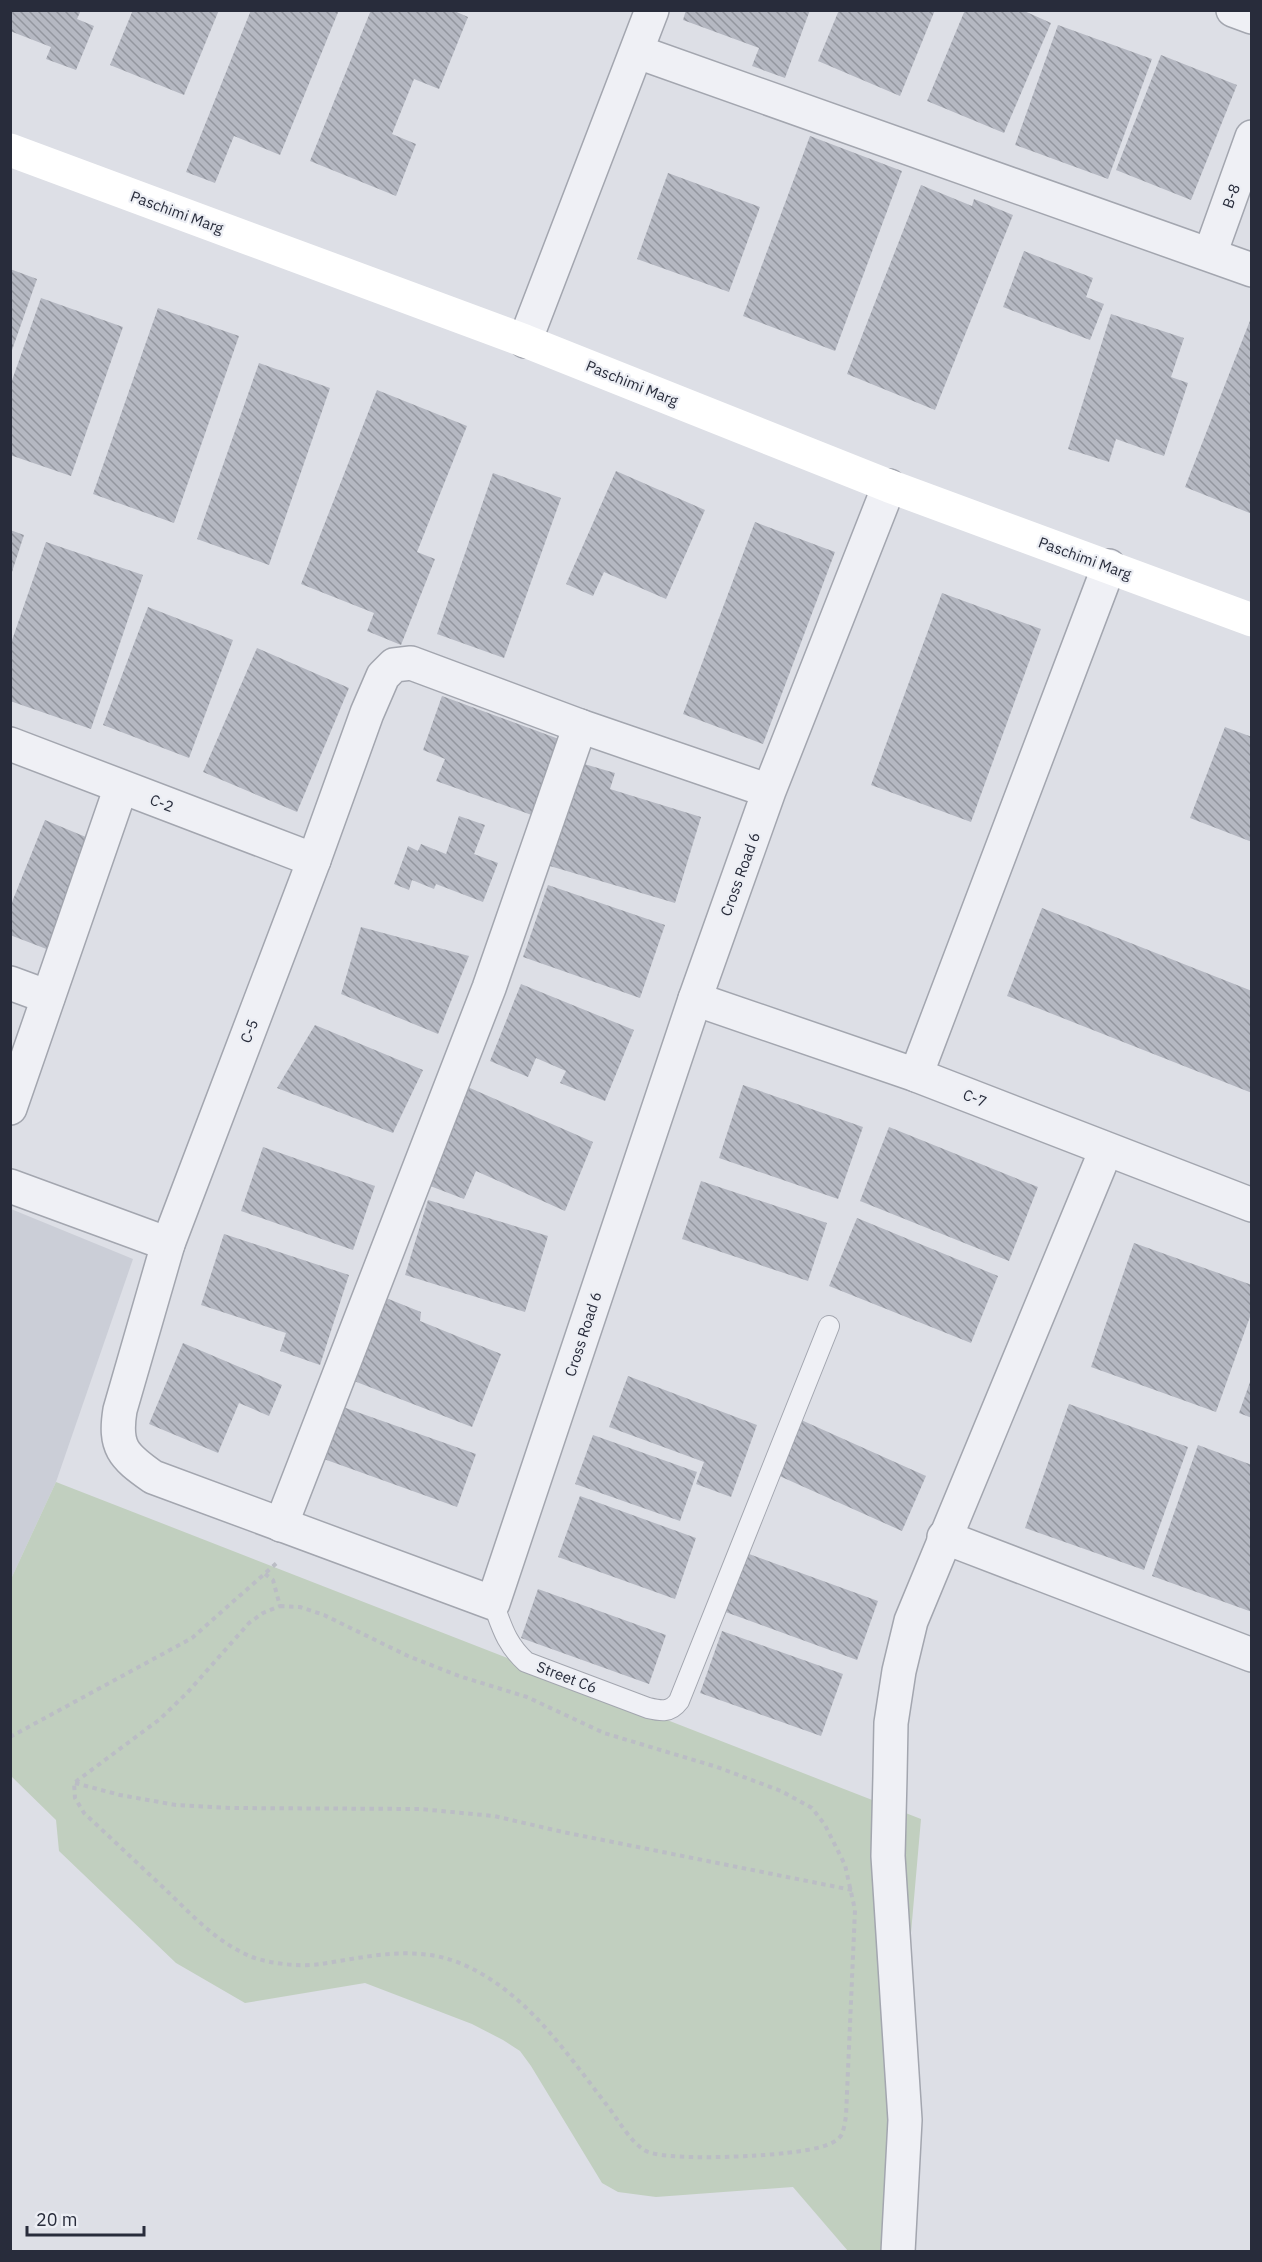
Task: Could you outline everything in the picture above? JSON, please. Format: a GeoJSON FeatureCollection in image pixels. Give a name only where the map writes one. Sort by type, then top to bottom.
{"type":"FeatureCollection","features":[{"type":"Feature","properties":{"kind":"main road","name":"Paschimi Marg"},"geometry":{"type":"LineString","coordinates":[[10,150],[525,341],[889,486],[1251,620]]}},
{"type":"Feature","properties":{"kind":"street"},"geometry":{"type":"LineString","coordinates":[[525,341],[638,52],[652,10]]}},
{"type":"Feature","properties":{"kind":"street"},"geometry":{"type":"LineString","coordinates":[[1233,10],[1251,17]]}},
{"type":"Feature","properties":{"kind":"street"},"geometry":{"type":"LineString","coordinates":[[638,52],[1251,270]]}},
{"type":"Feature","properties":{"kind":"street","name":"B-8"},"geometry":{"type":"LineString","coordinates":[[1210,254],[1251,137]]}},
{"type":"Feature","properties":{"kind":"street","name":"Cross Road 6"},"geometry":{"type":"LineString","coordinates":[[494,1603],[695,999],[769,791],[889,486]]}},
{"type":"Feature","properties":{"kind":"street"},"geometry":{"type":"LineString","coordinates":[[916,1075],[1109,566]]}},
{"type":"Feature","properties":{"kind":"street","name":"C-5"},"geometry":{"type":"LineString","coordinates":[[168,1244],[314,860],[367,713],[383,676],[394,665],[411,663],[580,726]]}},
{"type":"Feature","properties":{"kind":"street"},"geometry":{"type":"LineString","coordinates":[[295,1530],[580,726],[769,791]]}},
{"type":"Feature","properties":{"kind":"street","name":"C-2"},"geometry":{"type":"LineString","coordinates":[[10,744],[314,860]]}},
{"type":"Feature","properties":{"kind":"street"},"geometry":{"type":"LineString","coordinates":[[10,1108],[121,787]]}},
{"type":"Feature","properties":{"kind":"street"},"geometry":{"type":"LineString","coordinates":[[10,983],[48,997]]}},
{"type":"Feature","properties":{"kind":"street","name":"C-7"},"geometry":{"type":"LineString","coordinates":[[695,999],[916,1075],[1251,1205]]}},
{"type":"Feature","properties":{"kind":"street"},"geometry":{"type":"LineString","coordinates":[[898,2252],[904,2120],[888,1856],[891,1723],[899,1671],[911,1621],[944,1537],[1106,1150]]}},
{"type":"Feature","properties":{"kind":"street"},"geometry":{"type":"LineString","coordinates":[[10,1186],[168,1244],[120,1410],[117,1430],[121,1450],[134,1464],[153,1477],[494,1603]]}},
{"type":"Feature","properties":{"kind":"street"},"geometry":{"type":"LineString","coordinates":[[944,1537],[1251,1655]]}},
{"type":"Feature","properties":{"kind":"lane","name":"Street C6"},"geometry":{"type":"LineString","coordinates":[[494,1603],[513,1650],[526,1662],[648,1708],[664,1711],[674,1708],[679,1701],[829,1326]]}},
{"type":"Feature","properties":{"kind":"path"},"geometry":{"type":"LineString","coordinates":[[10,1737],[192,1638],[265,1574],[295,1530]]}},
{"type":"Feature","properties":{"kind":"path"},"geometry":{"type":"LineString","coordinates":[[265,1574],[273,1580],[280,1606]]}},
{"type":"Feature","properties":{"kind":"path"},"geometry":{"type":"LineString","coordinates":[[280,1606],[300,1607],[324,1615],[408,1656],[459,1676],[527,1697],[604,1733],[717,1767],[795,1797],[812,1808],[825,1826],[845,1865],[855,1911],[848,2082],[846,2116],[842,2134],[836,2141],[829,2144],[783,2153],[675,2158],[645,2151],[629,2136],[566,2052],[526,2007],[495,1981],[460,1963],[408,1952],[319,1964],[286,1964],[254,1958],[227,1944],[199,1922],[84,1813],[75,1798],[74,1783],[160,1719],[187,1693],[249,1623],[263,1613],[280,1606]]}},
{"type":"Feature","properties":{"kind":"path"},"geometry":{"type":"LineString","coordinates":[[74,1783],[120,1795],[176,1805],[231,1808],[420,1809],[494,1816],[852,1890]]}},
{"type":"Feature","properties":{"kind":"shaded area"},"geometry":{"type":"Polygon","coordinates":[[[11,1209],[133,1259],[56,1482],[11,1579],[11,1209]]]}},
{"type":"Feature","properties":{"kind":"green space"},"geometry":{"type":"Polygon","coordinates":[[[56,1482],[921,1819],[883,2251],[848,2251],[793,2187],[656,2197],[618,2192],[602,2183],[520,2051],[472,2024],[365,1983],[245,2003],[176,1963],[59,1851],[56,1820],[11,1776],[11,1579],[56,1482]]]}},
{"type":"Feature","properties":{"kind":"building"},"geometry":{"type":"Polygon","coordinates":[[[11,10],[81,10],[77,19],[94,26],[76,70],[46,59],[51,47],[10,31],[11,10]]]}},
{"type":"Feature","properties":{"kind":"building"},"geometry":{"type":"Polygon","coordinates":[[[133,10],[219,10],[184,95],[110,65],[133,10]]]}},
{"type":"Feature","properties":{"kind":"building"},"geometry":{"type":"Polygon","coordinates":[[[251,10],[339,10],[280,155],[234,136],[215,183],[186,172],[251,10]]]}},
{"type":"Feature","properties":{"kind":"building"},"geometry":{"type":"Polygon","coordinates":[[[371,10],[452,10],[468,17],[439,89],[414,79],[392,134],[416,144],[396,196],[310,161],[371,10]]]}},
{"type":"Feature","properties":{"kind":"building"},"geometry":{"type":"Polygon","coordinates":[[[686,10],[810,10],[785,78],[752,66],[759,48],[683,20],[686,10]]]}},
{"type":"Feature","properties":{"kind":"building"},"geometry":{"type":"Polygon","coordinates":[[[839,10],[935,10],[900,96],[818,61],[839,10]]]}},
{"type":"Feature","properties":{"kind":"building"},"geometry":{"type":"Polygon","coordinates":[[[965,10],[1022,10],[1051,23],[1004,133],[927,101],[965,10]]]}},
{"type":"Feature","properties":{"kind":"building"},"geometry":{"type":"Polygon","coordinates":[[[1058,25],[1152,59],[1108,179],[1015,145],[1058,25]]]}},
{"type":"Feature","properties":{"kind":"building"},"geometry":{"type":"Polygon","coordinates":[[[1161,55],[1237,85],[1191,200],[1116,170],[1161,55]]]}},
{"type":"Feature","properties":{"kind":"building"},"geometry":{"type":"Polygon","coordinates":[[[810,136],[902,171],[835,351],[743,316],[810,136]]]}},
{"type":"Feature","properties":{"kind":"building"},"geometry":{"type":"Polygon","coordinates":[[[668,173],[760,207],[729,292],[637,259],[668,173]]]}},
{"type":"Feature","properties":{"kind":"building"},"geometry":{"type":"Polygon","coordinates":[[[921,185],[972,206],[974,199],[1013,215],[935,410],[847,374],[921,185]]]}},
{"type":"Feature","properties":{"kind":"building"},"geometry":{"type":"Polygon","coordinates":[[[1024,251],[1093,278],[1086,297],[1104,304],[1090,340],[1003,307],[1024,251]]]}},
{"type":"Feature","properties":{"kind":"building"},"geometry":{"type":"Polygon","coordinates":[[[10,269],[37,279],[11,353],[10,353],[10,269]]]}},
{"type":"Feature","properties":{"kind":"building"},"geometry":{"type":"Polygon","coordinates":[[[41,298],[123,327],[71,476],[10,455],[10,386],[41,298]]]}},
{"type":"Feature","properties":{"kind":"building"},"geometry":{"type":"Polygon","coordinates":[[[158,308],[239,336],[174,523],[93,494],[158,308]]]}},
{"type":"Feature","properties":{"kind":"building"},"geometry":{"type":"Polygon","coordinates":[[[1111,314],[1184,338],[1171,377],[1188,383],[1164,456],[1116,439],[1109,462],[1068,449],[1111,314]]]}},
{"type":"Feature","properties":{"kind":"building"},"geometry":{"type":"Polygon","coordinates":[[[1252,318],[1252,514],[1185,487],[1252,318]]]}},
{"type":"Feature","properties":{"kind":"building"},"geometry":{"type":"Polygon","coordinates":[[[259,363],[330,388],[269,565],[197,539],[259,363]]]}},
{"type":"Feature","properties":{"kind":"building"},"geometry":{"type":"Polygon","coordinates":[[[377,390],[467,426],[417,552],[435,559],[401,645],[367,631],[374,613],[301,584],[377,390]]]}},
{"type":"Feature","properties":{"kind":"building"},"geometry":{"type":"Polygon","coordinates":[[[616,471],[705,510],[666,599],[604,572],[593,596],[566,584],[616,471]]]}},
{"type":"Feature","properties":{"kind":"building"},"geometry":{"type":"Polygon","coordinates":[[[493,473],[561,498],[504,658],[437,634],[493,473]]]}},
{"type":"Feature","properties":{"kind":"building"},"geometry":{"type":"Polygon","coordinates":[[[755,522],[835,552],[763,744],[683,714],[755,522]]]}},
{"type":"Feature","properties":{"kind":"building"},"geometry":{"type":"Polygon","coordinates":[[[10,530],[24,535],[11,575],[10,575],[10,530]]]}},
{"type":"Feature","properties":{"kind":"building"},"geometry":{"type":"Polygon","coordinates":[[[46,542],[143,575],[91,729],[10,701],[10,646],[46,542]]]}},
{"type":"Feature","properties":{"kind":"building"},"geometry":{"type":"Polygon","coordinates":[[[942,593],[1041,629],[971,822],[871,785],[942,593]]]}},
{"type":"Feature","properties":{"kind":"building"},"geometry":{"type":"Polygon","coordinates":[[[148,607],[233,640],[189,758],[103,725],[148,607]]]}},
{"type":"Feature","properties":{"kind":"building"},"geometry":{"type":"Polygon","coordinates":[[[257,648],[349,688],[297,812],[203,772],[257,648]]]}},
{"type":"Feature","properties":{"kind":"building"},"geometry":{"type":"Polygon","coordinates":[[[442,696],[567,742],[540,818],[436,781],[445,759],[423,750],[442,696]]]}},
{"type":"Feature","properties":{"kind":"building"},"geometry":{"type":"Polygon","coordinates":[[[1225,727],[1252,737],[1252,842],[1190,818],[1225,727]]]}},
{"type":"Feature","properties":{"kind":"building"},"geometry":{"type":"Polygon","coordinates":[[[574,761],[615,773],[610,789],[701,817],[675,903],[543,864],[574,761]]]}},
{"type":"Feature","properties":{"kind":"building"},"geometry":{"type":"Polygon","coordinates":[[[459,816],[485,825],[474,854],[498,863],[483,902],[436,884],[434,889],[412,880],[409,890],[394,884],[408,846],[418,851],[421,844],[446,854],[459,816]]]}},
{"type":"Feature","properties":{"kind":"building"},"geometry":{"type":"Polygon","coordinates":[[[45,820],[93,840],[49,950],[10,935],[10,901],[12,902],[45,820]]]}},
{"type":"Feature","properties":{"kind":"building"},"geometry":{"type":"Polygon","coordinates":[[[548,885],[665,925],[640,998],[523,957],[548,885]]]}},
{"type":"Feature","properties":{"kind":"building"},"geometry":{"type":"Polygon","coordinates":[[[1042,908],[1252,991],[1252,1093],[1007,996],[1042,908]]]}},
{"type":"Feature","properties":{"kind":"building"},"geometry":{"type":"Polygon","coordinates":[[[361,927],[469,956],[438,1034],[341,994],[361,927]]]}},
{"type":"Feature","properties":{"kind":"building"},"geometry":{"type":"Polygon","coordinates":[[[521,984],[634,1030],[605,1101],[560,1083],[566,1071],[536,1058],[528,1077],[490,1061],[521,984]]]}},
{"type":"Feature","properties":{"kind":"building"},"geometry":{"type":"Polygon","coordinates":[[[315,1025],[423,1070],[393,1133],[277,1088],[315,1025]]]}},
{"type":"Feature","properties":{"kind":"building"},"geometry":{"type":"Polygon","coordinates":[[[463,1085],[593,1142],[565,1211],[476,1171],[464,1199],[425,1184],[463,1085]]]}},
{"type":"Feature","properties":{"kind":"building"},"geometry":{"type":"Polygon","coordinates":[[[743,1085],[863,1127],[838,1199],[719,1158],[743,1085]]]}},
{"type":"Feature","properties":{"kind":"building"},"geometry":{"type":"Polygon","coordinates":[[[889,1127],[1038,1187],[1009,1261],[860,1201],[889,1127]]]}},
{"type":"Feature","properties":{"kind":"building"},"geometry":{"type":"Polygon","coordinates":[[[263,1147],[375,1186],[353,1250],[241,1211],[263,1147]]]}},
{"type":"Feature","properties":{"kind":"building"},"geometry":{"type":"Polygon","coordinates":[[[701,1181],[827,1223],[808,1281],[682,1239],[701,1181]]]}},
{"type":"Feature","properties":{"kind":"building"},"geometry":{"type":"Polygon","coordinates":[[[428,1200],[548,1236],[525,1312],[405,1275],[428,1200]]]}},
{"type":"Feature","properties":{"kind":"building"},"geometry":{"type":"Polygon","coordinates":[[[857,1218],[998,1276],[971,1343],[829,1286],[857,1218]]]}},
{"type":"Feature","properties":{"kind":"building"},"geometry":{"type":"Polygon","coordinates":[[[224,1234],[349,1275],[320,1365],[280,1351],[286,1333],[201,1305],[224,1234]]]}},
{"type":"Feature","properties":{"kind":"building"},"geometry":{"type":"Polygon","coordinates":[[[1134,1243],[1252,1285],[1252,1311],[1216,1412],[1091,1367],[1134,1243]]]}},
{"type":"Feature","properties":{"kind":"building"},"geometry":{"type":"Polygon","coordinates":[[[386,1298],[421,1312],[420,1321],[501,1354],[472,1427],[354,1381],[386,1298]]]}},
{"type":"Feature","properties":{"kind":"building"},"geometry":{"type":"Polygon","coordinates":[[[183,1343],[282,1385],[269,1416],[239,1403],[218,1453],[149,1424],[183,1343]]]}},
{"type":"Feature","properties":{"kind":"building"},"geometry":{"type":"Polygon","coordinates":[[[628,1376],[757,1425],[731,1497],[696,1484],[704,1462],[609,1427],[628,1376]]]}},
{"type":"Feature","properties":{"kind":"building"},"geometry":{"type":"Polygon","coordinates":[[[1252,1380],[1252,1418],[1239,1413],[1252,1380]]]}},
{"type":"Feature","properties":{"kind":"building"},"geometry":{"type":"Polygon","coordinates":[[[1069,1404],[1188,1447],[1144,1570],[1025,1528],[1069,1404]]]}},
{"type":"Feature","properties":{"kind":"building"},"geometry":{"type":"Polygon","coordinates":[[[340,1406],[476,1454],[457,1507],[321,1458],[340,1406]]]}},
{"type":"Feature","properties":{"kind":"building"},"geometry":{"type":"Polygon","coordinates":[[[799,1419],[926,1476],[902,1531],[775,1474],[799,1419]]]}},
{"type":"Feature","properties":{"kind":"building"},"geometry":{"type":"Polygon","coordinates":[[[593,1435],[697,1472],[680,1521],[575,1484],[593,1435]]]}},
{"type":"Feature","properties":{"kind":"building"},"geometry":{"type":"Polygon","coordinates":[[[1198,1445],[1252,1465],[1252,1612],[1152,1576],[1198,1445]]]}},
{"type":"Feature","properties":{"kind":"building"},"geometry":{"type":"Polygon","coordinates":[[[580,1496],[696,1538],[675,1599],[558,1557],[580,1496]]]}},
{"type":"Feature","properties":{"kind":"building"},"geometry":{"type":"Polygon","coordinates":[[[741,1551],[878,1601],[857,1660],[720,1610],[741,1551]]]}},
{"type":"Feature","properties":{"kind":"building"},"geometry":{"type":"Polygon","coordinates":[[[538,1589],[666,1635],[649,1684],[521,1638],[538,1589]]]}},
{"type":"Feature","properties":{"kind":"building"},"geometry":{"type":"Polygon","coordinates":[[[722,1631],[843,1674],[821,1736],[700,1693],[722,1631]]]}}]}
